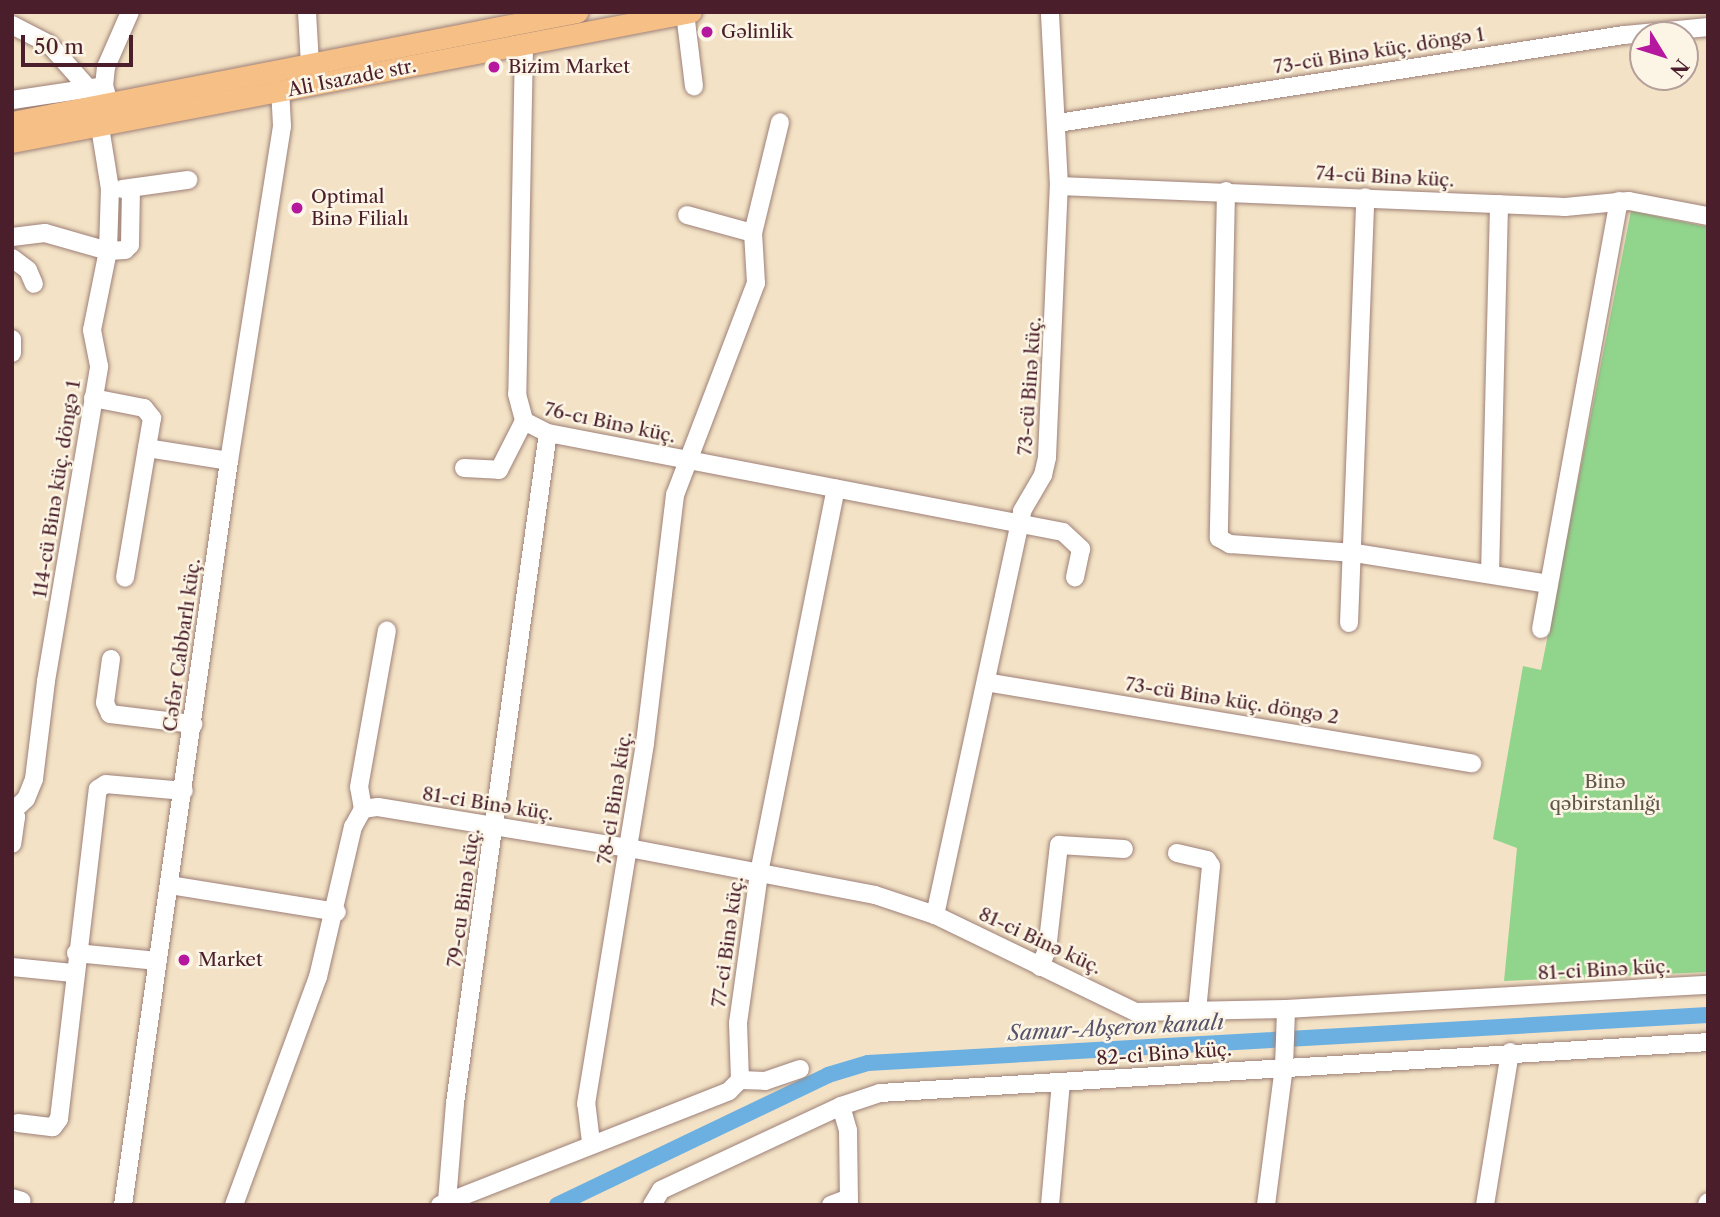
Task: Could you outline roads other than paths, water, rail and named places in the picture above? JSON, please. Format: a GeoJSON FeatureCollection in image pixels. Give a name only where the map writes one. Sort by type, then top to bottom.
{"type":"FeatureCollection","features":[{"type":"Feature","properties":{"kind":"main road","name":"Ali Isazade str."},"geometry":{"type":"LineString","coordinates":[[12,142],[100,127],[278,81],[310,64],[577,12]]}},
{"type":"Feature","properties":{"kind":"main road","name":"Ali Isazade str."},"geometry":{"type":"LineString","coordinates":[[12,122],[101,93],[278,81],[524,45],[688,13]]}},
{"type":"Feature","properties":{"kind":"street"},"geometry":{"type":"LineString","coordinates":[[101,93],[106,67],[130,12]]}},
{"type":"Feature","properties":{"kind":"street"},"geometry":{"type":"LineString","coordinates":[[307,12],[310,64]]}},
{"type":"Feature","properties":{"kind":"street","name":"73-cü Binə küç."},"geometry":{"type":"LineString","coordinates":[[935,915],[1025,502],[1043,475],[1047,457],[1059,186],[1058,123],[1050,12]]}},
{"type":"Feature","properties":{"kind":"street"},"geometry":{"type":"LineString","coordinates":[[688,13],[694,86]]}},
{"type":"Feature","properties":{"kind":"street"},"geometry":{"type":"LineString","coordinates":[[12,26],[48,44],[101,93]]}},
{"type":"Feature","properties":{"kind":"street","name":"73-cü Binə küç. döngə 1"},"geometry":{"type":"LineString","coordinates":[[1058,123],[1583,41],[1708,27]]}},
{"type":"Feature","properties":{"kind":"street","name":"76-cı Binə küç."},"geometry":{"type":"LineString","coordinates":[[524,45],[517,394],[524,421],[548,433],[1063,532],[1075,539],[1081,549],[1075,577]]}},
{"type":"Feature","properties":{"kind":"street","name":"Cəfər Cabbarlı küç."},"geometry":{"type":"LineString","coordinates":[[123,1205],[229,461],[282,126],[278,81]]}},
{"type":"Feature","properties":{"kind":"street"},"geometry":{"type":"LineString","coordinates":[[12,100],[101,93]]}},
{"type":"Feature","properties":{"kind":"street","name":"78-ci Binə küç."},"geometry":{"type":"LineString","coordinates":[[591,1142],[586,1104],[629,848],[658,653],[675,495],[685,460],[756,283],[753,233],[780,122]]}},
{"type":"Feature","properties":{"kind":"street","name":"114-cü Binə küç. döngə 1"},"geometry":{"type":"LineString","coordinates":[[13,809],[26,799],[34,779],[99,366],[92,330],[108,251],[110,189],[100,127]]}},
{"type":"Feature","properties":{"kind":"street"},"geometry":{"type":"LineString","coordinates":[[110,189],[188,180]]}},
{"type":"Feature","properties":{"kind":"street","name":"74-cü Binə küç."},"geometry":{"type":"LineString","coordinates":[[1059,186],[1579,208],[1619,201],[1708,216]]}},
{"type":"Feature","properties":{"kind":"street"},"geometry":{"type":"LineString","coordinates":[[12,237],[45,233],[108,251],[130,245],[131,188]]}},
{"type":"Feature","properties":{"kind":"street"},"geometry":{"type":"LineString","coordinates":[[1226,191],[1219,538],[1230,544],[1355,553],[1549,584]]}},
{"type":"Feature","properties":{"kind":"street"},"geometry":{"type":"LineString","coordinates":[[1349,623],[1355,553],[1365,197]]}},
{"type":"Feature","properties":{"kind":"street"},"geometry":{"type":"LineString","coordinates":[[1541,629],[1619,201]]}},
{"type":"Feature","properties":{"kind":"street"},"geometry":{"type":"LineString","coordinates":[[1490,574],[1499,204]]}},
{"type":"Feature","properties":{"kind":"street"},"geometry":{"type":"LineString","coordinates":[[687,215],[753,233]]}},
{"type":"Feature","properties":{"kind":"street"},"geometry":{"type":"LineString","coordinates":[[12,258],[28,270],[34,284]]}},
{"type":"Feature","properties":{"kind":"street"},"geometry":{"type":"LineString","coordinates":[[12,340],[12,353]]}},
{"type":"Feature","properties":{"kind":"street"},"geometry":{"type":"LineString","coordinates":[[93,398],[149,411],[147,448],[125,578]]}},
{"type":"Feature","properties":{"kind":"street"},"geometry":{"type":"LineString","coordinates":[[464,468],[499,470],[524,421]]}},
{"type":"Feature","properties":{"kind":"street","name":"79-cu Binə küç."},"geometry":{"type":"LineString","coordinates":[[443,1203],[548,433]]}},
{"type":"Feature","properties":{"kind":"street"},"geometry":{"type":"LineString","coordinates":[[147,448],[229,461]]}},
{"type":"Feature","properties":{"kind":"street","name":"77-ci Binə küç."},"geometry":{"type":"LineString","coordinates":[[740,1080],[738,1023],[759,873],[836,489]]}},
{"type":"Feature","properties":{"kind":"street"},"geometry":{"type":"LineString","coordinates":[[234,1205],[267,1123],[337,912],[353,827],[363,809],[359,787],[387,630]]}},
{"type":"Feature","properties":{"kind":"street"},"geometry":{"type":"LineString","coordinates":[[111,659],[105,703],[110,714],[193,724]]}},
{"type":"Feature","properties":{"kind":"street","name":"73-cü Binə küç. döngə 2"},"geometry":{"type":"LineString","coordinates":[[986,682],[1472,763]]}},
{"type":"Feature","properties":{"kind":"street"},"geometry":{"type":"LineString","coordinates":[[18,1123],[52,1127],[59,1119],[73,974],[98,789],[106,784],[184,791]]}},
{"type":"Feature","properties":{"kind":"street","name":"81-ci Binə küç."},"geometry":{"type":"LineString","coordinates":[[363,809],[378,807],[629,848],[874,895],[935,915],[1040,967],[1089,986],[1136,1012],[1286,1009],[1708,985]]}},
{"type":"Feature","properties":{"kind":"street"},"geometry":{"type":"LineString","coordinates":[[12,844],[13,809]]}},
{"type":"Feature","properties":{"kind":"street"},"geometry":{"type":"LineString","coordinates":[[1040,967],[1046,950],[1059,845],[1124,849]]}},
{"type":"Feature","properties":{"kind":"street"},"geometry":{"type":"LineString","coordinates":[[1177,853],[1207,860],[1212,866],[1197,1012]]}},
{"type":"Feature","properties":{"kind":"street"},"geometry":{"type":"LineString","coordinates":[[170,885],[337,912]]}},
{"type":"Feature","properties":{"kind":"street"},"geometry":{"type":"LineString","coordinates":[[76,953],[158,961]]}},
{"type":"Feature","properties":{"kind":"street"},"geometry":{"type":"LineString","coordinates":[[12,967],[73,974]]}},
{"type":"Feature","properties":{"kind":"street"},"geometry":{"type":"LineString","coordinates":[[1266,1205],[1284,1068],[1286,1009]]}},
{"type":"Feature","properties":{"kind":"street","name":"82-ci Binə küç."},"geometry":{"type":"LineString","coordinates":[[652,1205],[661,1190],[841,1106],[900,1091],[1708,1042]]}},
{"type":"Feature","properties":{"kind":"street"},"geometry":{"type":"LineString","coordinates":[[1485,1205],[1510,1052]]}},
{"type":"Feature","properties":{"kind":"street"},"geometry":{"type":"LineString","coordinates":[[443,1203],[591,1142],[729,1091],[740,1080],[765,1081],[800,1069]]}},
{"type":"Feature","properties":{"kind":"street"},"geometry":{"type":"LineString","coordinates":[[1050,1205],[1061,1082]]}},
{"type":"Feature","properties":{"kind":"street"},"geometry":{"type":"LineString","coordinates":[[831,1205],[849,1202],[848,1130],[841,1106]]}},
{"type":"Feature","properties":{"kind":"waterway","name":"Samur-Abşeron kanalı"},"geometry":{"type":"LineString","coordinates":[[557,1205],[828,1075],[868,1063],[1708,1015]]}},
{"type":"Feature","properties":{"kind":"place","name":"Gəlinlik"},"geometry":{"type":"Point","coordinates":[707,32]}},
{"type":"Feature","properties":{"kind":"place","name":"Bizim Market"},"geometry":{"type":"Point","coordinates":[494,67]}},
{"type":"Feature","properties":{"kind":"place","name":"Optimal Binə Filialı"},"geometry":{"type":"Point","coordinates":[297,208]}},
{"type":"Feature","properties":{"kind":"place","name":"Market"},"geometry":{"type":"Point","coordinates":[184,960]}},
{"type":"Feature","properties":{"kind":"park label","name":"Binə qəbirstanlığı"},"geometry":{"type":"Point","coordinates":[1605,793]}}]}
